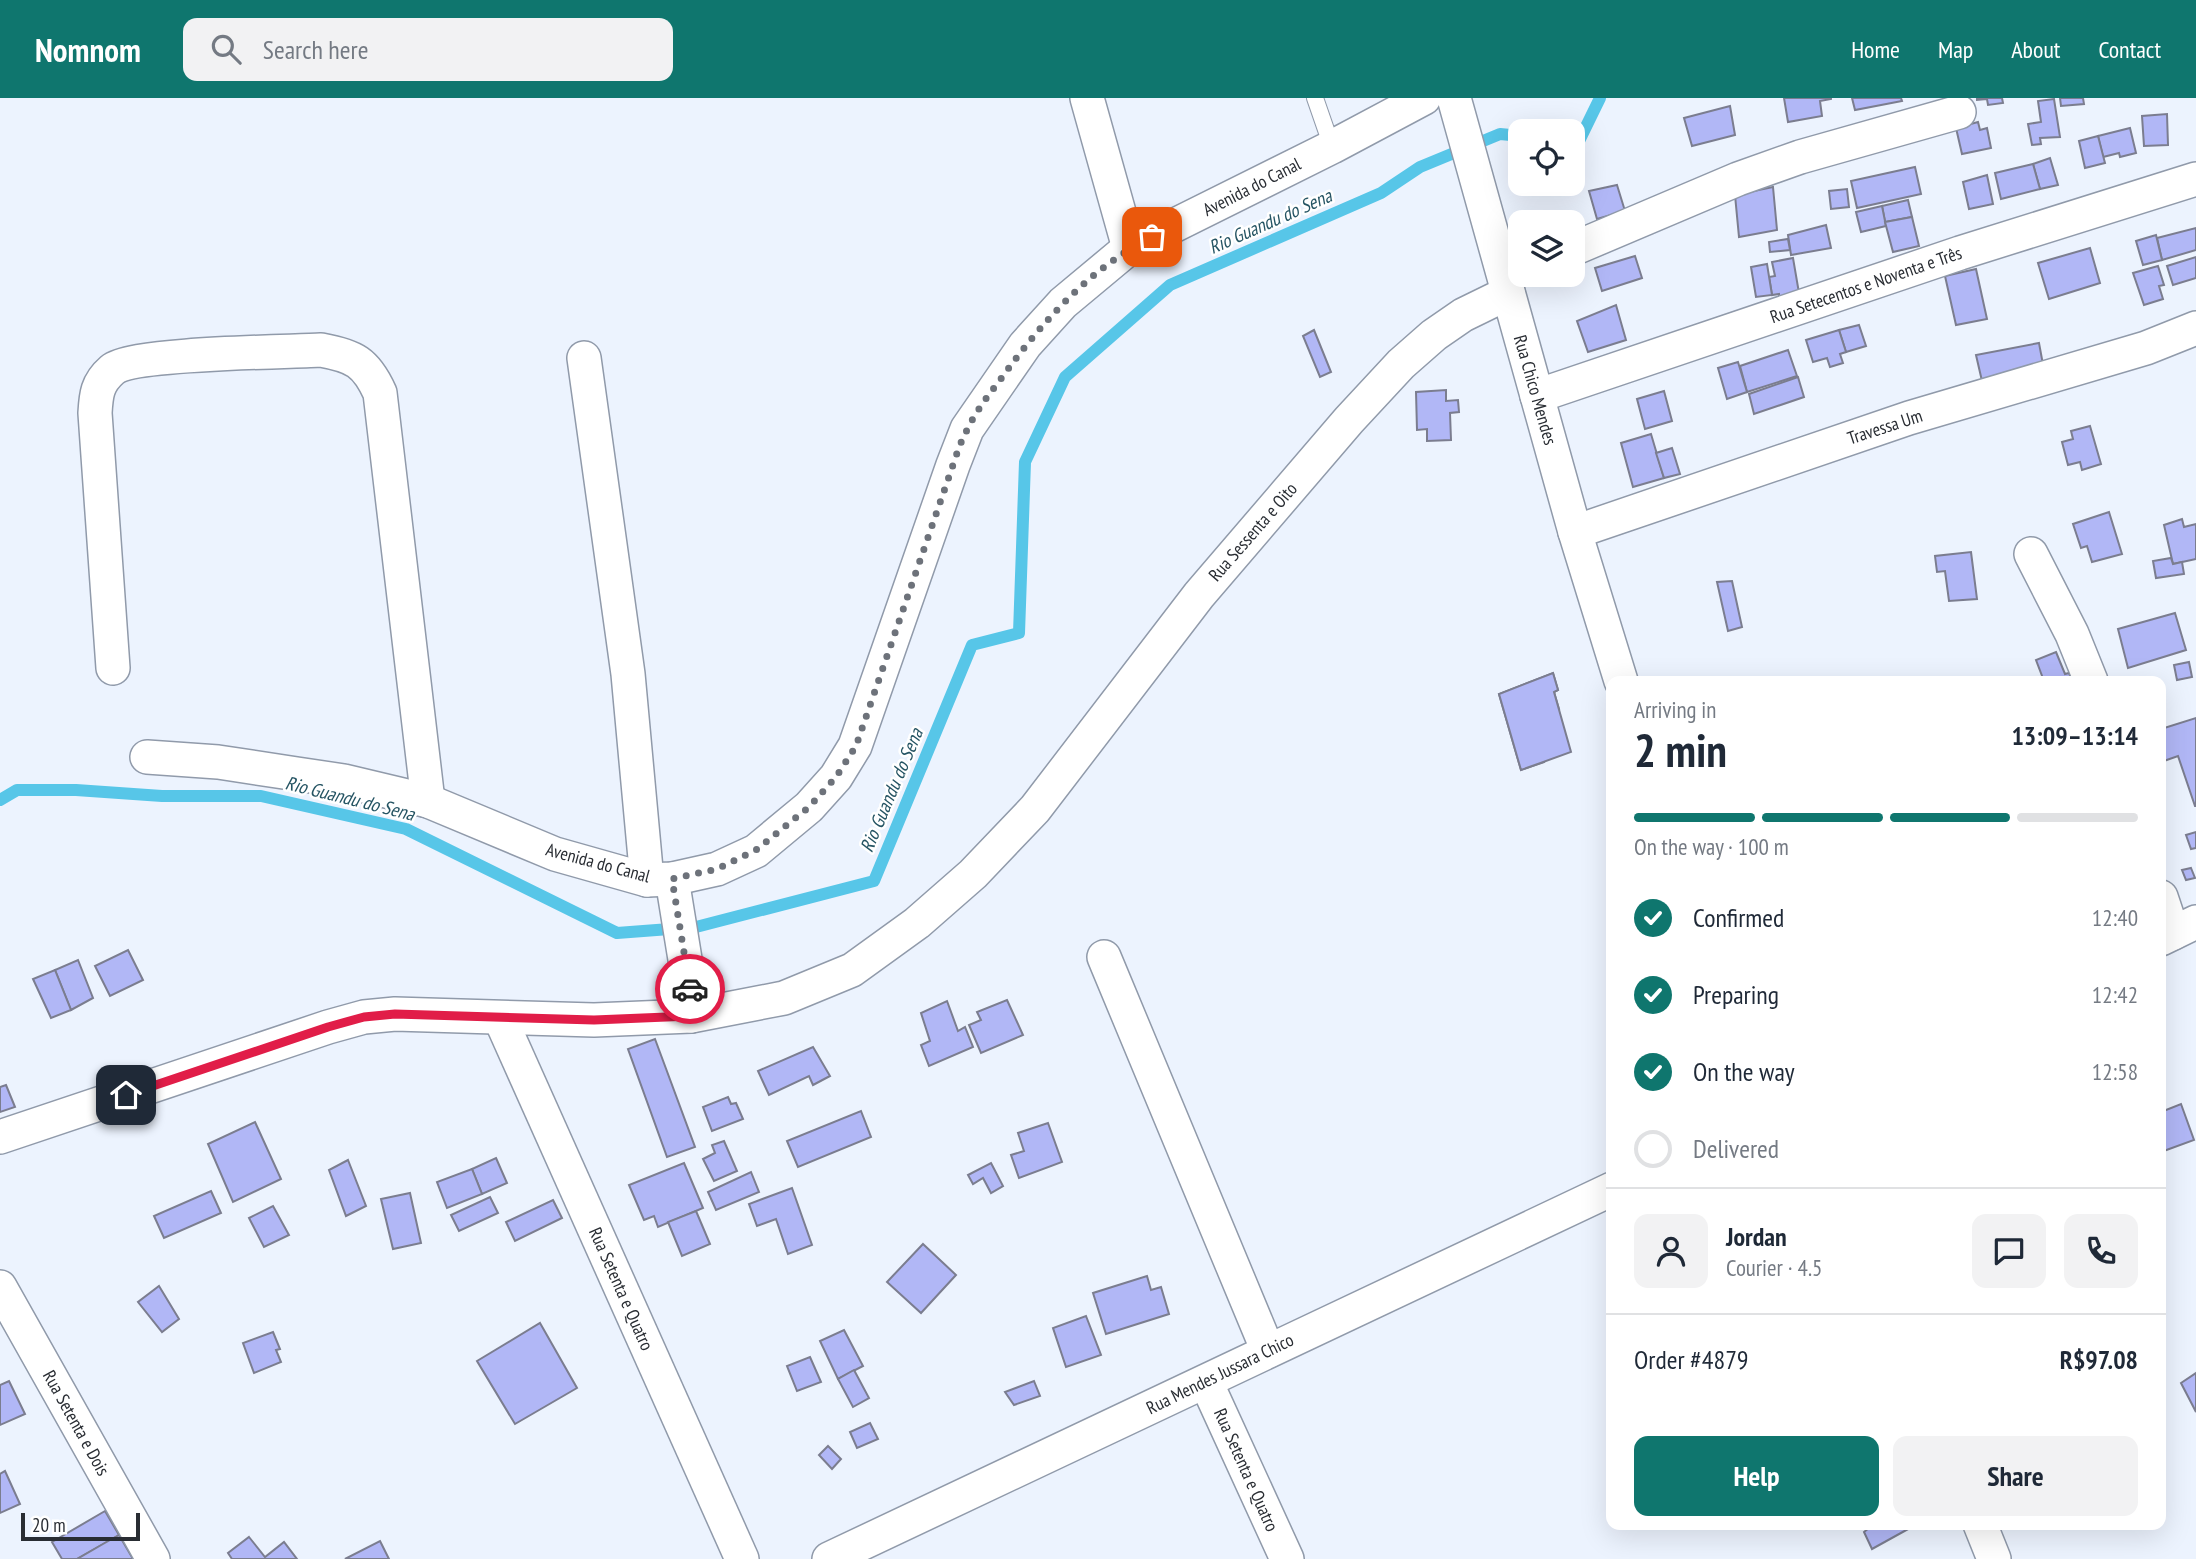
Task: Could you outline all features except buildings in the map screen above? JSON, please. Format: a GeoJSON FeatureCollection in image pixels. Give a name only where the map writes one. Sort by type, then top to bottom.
{"type":"FeatureCollection","features":[{"type":"Feature","properties":{"kind":"street"},"geometry":{"type":"LineString","coordinates":[[1087,98],[1129,248]]}},
{"type":"Feature","properties":{"kind":"street","name":"Avenida do Canal"},"geometry":{"type":"LineString","coordinates":[[147,757],[218,762],[309,775],[428,801],[555,854],[665,887],[717,869],[756,850],[809,807],[836,777],[856,746],[967,429],[1025,345],[1063,303],[1129,248],[1424,98]]}},
{"type":"Feature","properties":{"kind":"street","name":"Rua Chico Mendes"},"geometry":{"type":"LineString","coordinates":[[1455,105],[1487,216],[1508,274]]}},
{"type":"Feature","properties":{"kind":"street"},"geometry":{"type":"LineString","coordinates":[[1585,244],[1738,179],[1800,157],[1959,112]]}},
{"type":"Feature","properties":{"kind":"street","name":"Rua Setecentos e Noventa e Três"},"geometry":{"type":"LineString","coordinates":[[1537,396],[1959,253],[2196,179]]}},
{"type":"Feature","properties":{"kind":"street","name":"Rua Sessenta e Oito"},"geometry":{"type":"LineString","coordinates":[[500,1018],[594,1020],[690,1003],[784,998],[852,970],[917,923],[973,874],[1035,809],[1199,595],[1392,373],[1434,335],[1508,284]]}},
{"type":"Feature","properties":{"kind":"street","name":"Rua Chico Mendes"},"geometry":{"type":"LineString","coordinates":[[1512,287],[1537,396],[1619,676]]}},
{"type":"Feature","properties":{"kind":"street","name":"Travessa Um"},"geometry":{"type":"LineString","coordinates":[[1575,532],[1909,418],[2146,348],[2196,328]]}},
{"type":"Feature","properties":{"kind":"street"},"geometry":{"type":"LineString","coordinates":[[113,668],[95,413],[97,388],[114,368],[157,358],[321,350],[347,355],[371,372],[380,393],[428,801]]}},
{"type":"Feature","properties":{"kind":"street"},"geometry":{"type":"LineString","coordinates":[[584,358],[628,674],[665,887],[690,1003]]}},
{"type":"Feature","properties":{"kind":"street"},"geometry":{"type":"LineString","coordinates":[[2031,554],[2072,634],[2089,676]]}},
{"type":"Feature","properties":{"kind":"street"},"geometry":{"type":"LineString","coordinates":[[2166,908],[2177,931]]}},
{"type":"Feature","properties":{"kind":"street"},"geometry":{"type":"LineString","coordinates":[[1104,957],[1268,1351]]}},
{"type":"Feature","properties":{"kind":"street"},"geometry":{"type":"LineString","coordinates":[[0,1138],[364,1017],[395,1014],[500,1018]]}},
{"type":"Feature","properties":{"kind":"street","name":"Rua Setenta e Quatro"},"geometry":{"type":"LineString","coordinates":[[500,1018],[742,1559]]}},
{"type":"Feature","properties":{"kind":"street","name":"Rua Mendes Jussara Chico"},"geometry":{"type":"LineString","coordinates":[[829,1559],[1606,1192]]}},
{"type":"Feature","properties":{"kind":"street","name":"Rua Setenta e Dois"},"geometry":{"type":"LineString","coordinates":[[0,1287],[153,1559]]}},
{"type":"Feature","properties":{"kind":"street","name":"Rua Setenta e Quatro"},"geometry":{"type":"LineString","coordinates":[[1206,1382],[1287,1559]]}},
{"type":"Feature","properties":{"kind":"street"},"geometry":{"type":"LineString","coordinates":[[1982,1530],[1994,1559]]}},
{"type":"Feature","properties":{"kind":"lane"},"geometry":{"type":"LineString","coordinates":[[1315,98],[1332,147]]}},
{"type":"Feature","properties":{"kind":"waterway","name":"Rio Guandu do Sena"},"geometry":{"type":"LineString","coordinates":[[1585,129],[1600,98]]}},
{"type":"Feature","properties":{"kind":"waterway","name":"Rio Guandu do Sena"},"geometry":{"type":"LineString","coordinates":[[0,800],[17,790],[76,790],[162,796],[261,796],[406,829],[617,933],[696,927],[874,881],[972,645],[1019,633],[1025,462],[1065,377],[1170,285],[1381,193],[1420,167],[1500,134],[1508,135]]}},
{"type":"Feature","properties":{"kind":"way so far"},"geometry":{"type":"LineString","coordinates":[[690,989],[672,879],[717,869],[756,850],[809,807],[836,777],[856,746],[967,429],[1025,345],[1063,303],[1129,248],[1152,237]]}},
{"type":"Feature","properties":{"kind":"route"},"geometry":{"type":"LineString","coordinates":[[126,1095],[364,1017],[395,1014],[594,1020],[691,1016],[690,989]]}}]}
